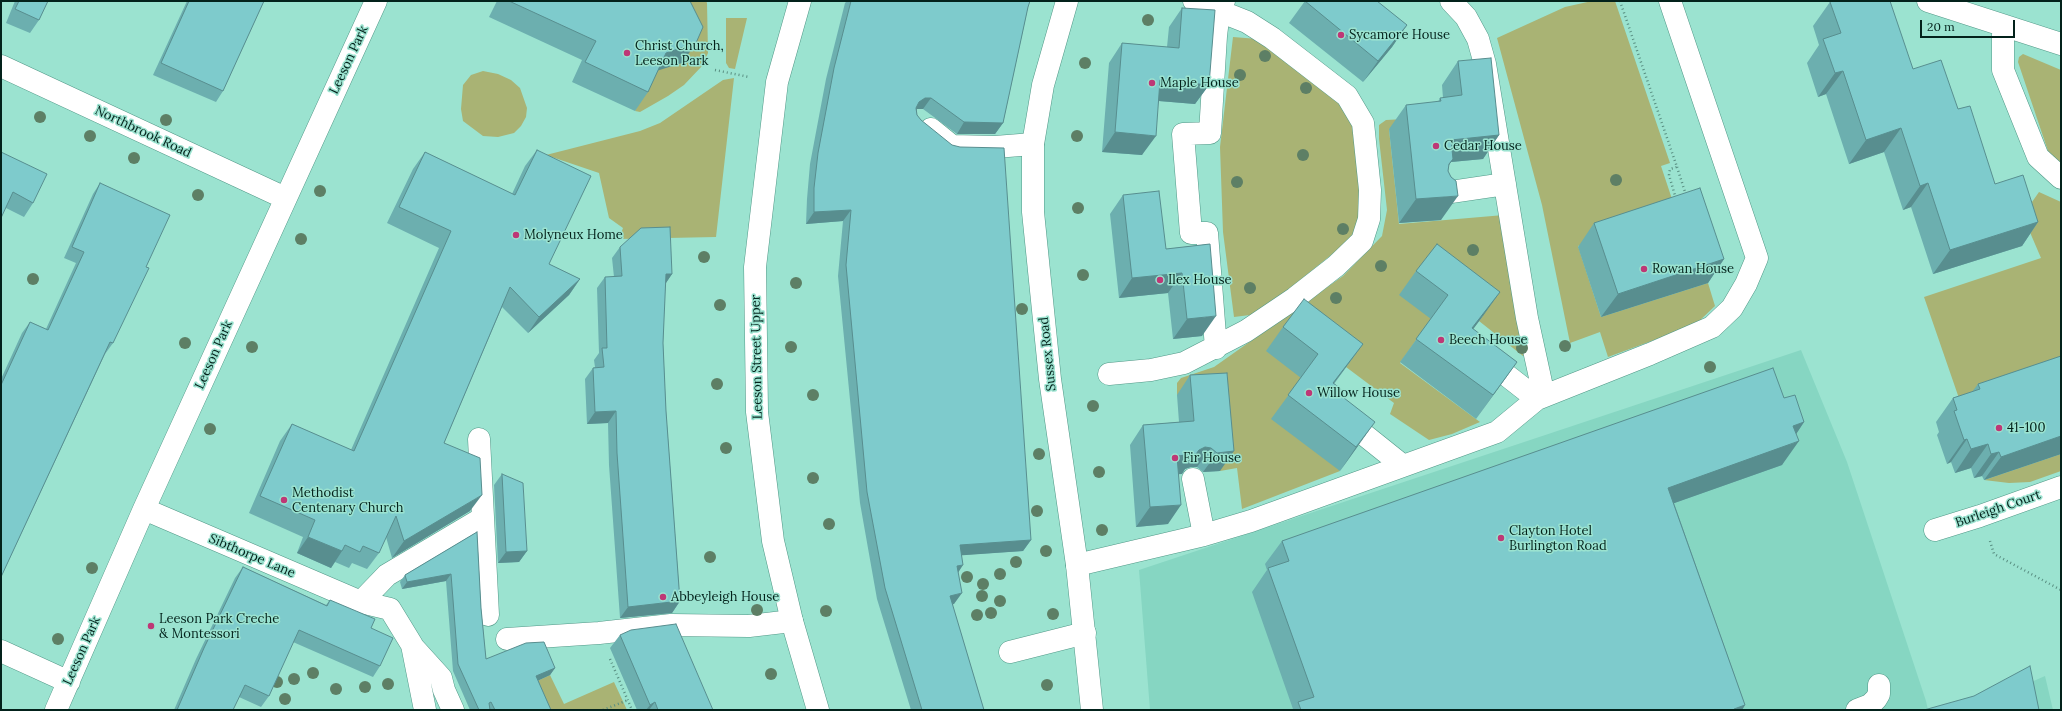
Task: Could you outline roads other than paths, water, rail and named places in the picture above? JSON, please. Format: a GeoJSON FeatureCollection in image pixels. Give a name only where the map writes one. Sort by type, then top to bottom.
{"type":"FeatureCollection","features":[{"type":"Feature","properties":{"kind":"main road","name":"Leeson Park"},"geometry":{"type":"LineString","coordinates":[[56,710],[144,509],[376,1]]}},
{"type":"Feature","properties":{"kind":"main road","name":"Leeson Street Upper"},"geometry":{"type":"LineString","coordinates":[[800,1],[777,82],[755,267],[757,412],[772,541],[792,622],[818,710]]}},
{"type":"Feature","properties":{"kind":"main road","name":"Sussex Road"},"geometry":{"type":"LineString","coordinates":[[1067,1],[1043,85],[1033,144],[1033,212],[1050,379],[1077,565],[1092,710]]}},
{"type":"Feature","properties":{"kind":"main road"},"geometry":{"type":"LineString","coordinates":[[1109,374],[1151,370],[1184,362],[1216,348],[1246,332],[1295,298],[1336,266],[1362,241],[1369,219],[1370,190],[1363,123],[1347,96],[1272,38],[1222,6],[1194,1]]}},
{"type":"Feature","properties":{"kind":"main road"},"geometry":{"type":"LineString","coordinates":[[1451,1],[1466,16],[1478,40],[1493,104],[1541,398]]}},
{"type":"Feature","properties":{"kind":"main road"},"geometry":{"type":"LineString","coordinates":[[1077,565],[1204,535],[1251,521],[1402,465],[1497,432],[1541,398],[1712,327],[1732,308],[1746,284],[1757,258],[1670,1]]}},
{"type":"Feature","properties":{"kind":"main road"},"geometry":{"type":"LineString","coordinates":[[1928,1],[2061,44]]}},
{"type":"Feature","properties":{"kind":"main road"},"geometry":{"type":"LineString","coordinates":[[1216,348],[1207,233],[1190,233],[1183,134],[1210,133],[1216,36],[1222,6]]}},
{"type":"Feature","properties":{"kind":"main road"},"geometry":{"type":"LineString","coordinates":[[2004,26],[2003,70],[2038,157],[2061,178]]}},
{"type":"Feature","properties":{"kind":"main road","name":"Northbrook Road"},"geometry":{"type":"LineString","coordinates":[[1,66],[285,198]]}},
{"type":"Feature","properties":{"kind":"main road"},"geometry":{"type":"LineString","coordinates":[[921,121],[952,146],[995,147],[1033,144]]}},
{"type":"Feature","properties":{"kind":"main road"},"geometry":{"type":"LineString","coordinates":[[1444,193],[1505,184]]}},
{"type":"Feature","properties":{"kind":"main road"},"geometry":{"type":"LineString","coordinates":[[1487,360],[1541,398]]}},
{"type":"Feature","properties":{"kind":"main road"},"geometry":{"type":"LineString","coordinates":[[1335,412],[1402,465]]}},
{"type":"Feature","properties":{"kind":"main road"},"geometry":{"type":"LineString","coordinates":[[479,439],[488,616]]}},
{"type":"Feature","properties":{"kind":"main road"},"geometry":{"type":"LineString","coordinates":[[1193,479],[1204,535]]}},
{"type":"Feature","properties":{"kind":"main road","name":"Burleigh Court"},"geometry":{"type":"LineString","coordinates":[[1935,530],[2061,488]]}},
{"type":"Feature","properties":{"kind":"main road","name":"Sibthorpe Lane"},"geometry":{"type":"LineString","coordinates":[[144,509],[361,602],[390,609],[412,645],[425,710]]}},
{"type":"Feature","properties":{"kind":"main road"},"geometry":{"type":"LineString","coordinates":[[361,602],[387,575],[483,518]]}},
{"type":"Feature","properties":{"kind":"main road"},"geometry":{"type":"LineString","coordinates":[[507,639],[599,633],[671,625],[749,626],[792,622]]}},
{"type":"Feature","properties":{"kind":"main road"},"geometry":{"type":"LineString","coordinates":[[1010,652],[1085,633]]}},
{"type":"Feature","properties":{"kind":"main road"},"geometry":{"type":"LineString","coordinates":[[412,645],[441,678],[444,690],[453,710]]}},
{"type":"Feature","properties":{"kind":"main road"},"geometry":{"type":"LineString","coordinates":[[1,651],[69,682]]}},
{"type":"Feature","properties":{"kind":"main road"},"geometry":{"type":"LineString","coordinates":[[1857,710],[1870,705],[1876,699],[1879,694],[1879,685]]}},
{"type":"Feature","properties":{"kind":"place","name":"Sycamore House"},"geometry":{"type":"Point","coordinates":[1341,35]}},
{"type":"Feature","properties":{"kind":"place","name":"Christ Church, Leeson Park"},"geometry":{"type":"Point","coordinates":[627,53]}},
{"type":"Feature","properties":{"kind":"place","name":"Maple House"},"geometry":{"type":"Point","coordinates":[1152,83]}},
{"type":"Feature","properties":{"kind":"place","name":"Cedar House"},"geometry":{"type":"Point","coordinates":[1436,146]}},
{"type":"Feature","properties":{"kind":"place","name":"Molyneux Home"},"geometry":{"type":"Point","coordinates":[516,235]}},
{"type":"Feature","properties":{"kind":"place","name":"Rowan House"},"geometry":{"type":"Point","coordinates":[1644,269]}},
{"type":"Feature","properties":{"kind":"place","name":"Ilex House"},"geometry":{"type":"Point","coordinates":[1160,280]}},
{"type":"Feature","properties":{"kind":"place","name":"Beech House"},"geometry":{"type":"Point","coordinates":[1441,340]}},
{"type":"Feature","properties":{"kind":"place","name":"Willow House"},"geometry":{"type":"Point","coordinates":[1309,393]}},
{"type":"Feature","properties":{"kind":"place","name":"41-100"},"geometry":{"type":"Point","coordinates":[1999,428]}},
{"type":"Feature","properties":{"kind":"place","name":"Fir House"},"geometry":{"type":"Point","coordinates":[1175,458]}},
{"type":"Feature","properties":{"kind":"place","name":"Methodist Centenary Church"},"geometry":{"type":"Point","coordinates":[284,500]}},
{"type":"Feature","properties":{"kind":"place","name":"Clayton Hotel Burlington Road"},"geometry":{"type":"Point","coordinates":[1501,538]}},
{"type":"Feature","properties":{"kind":"place","name":"Abbeyleigh House"},"geometry":{"type":"Point","coordinates":[663,597]}},
{"type":"Feature","properties":{"kind":"place","name":"Leeson Park Creche & Montessori"},"geometry":{"type":"Point","coordinates":[151,626]}}]}
